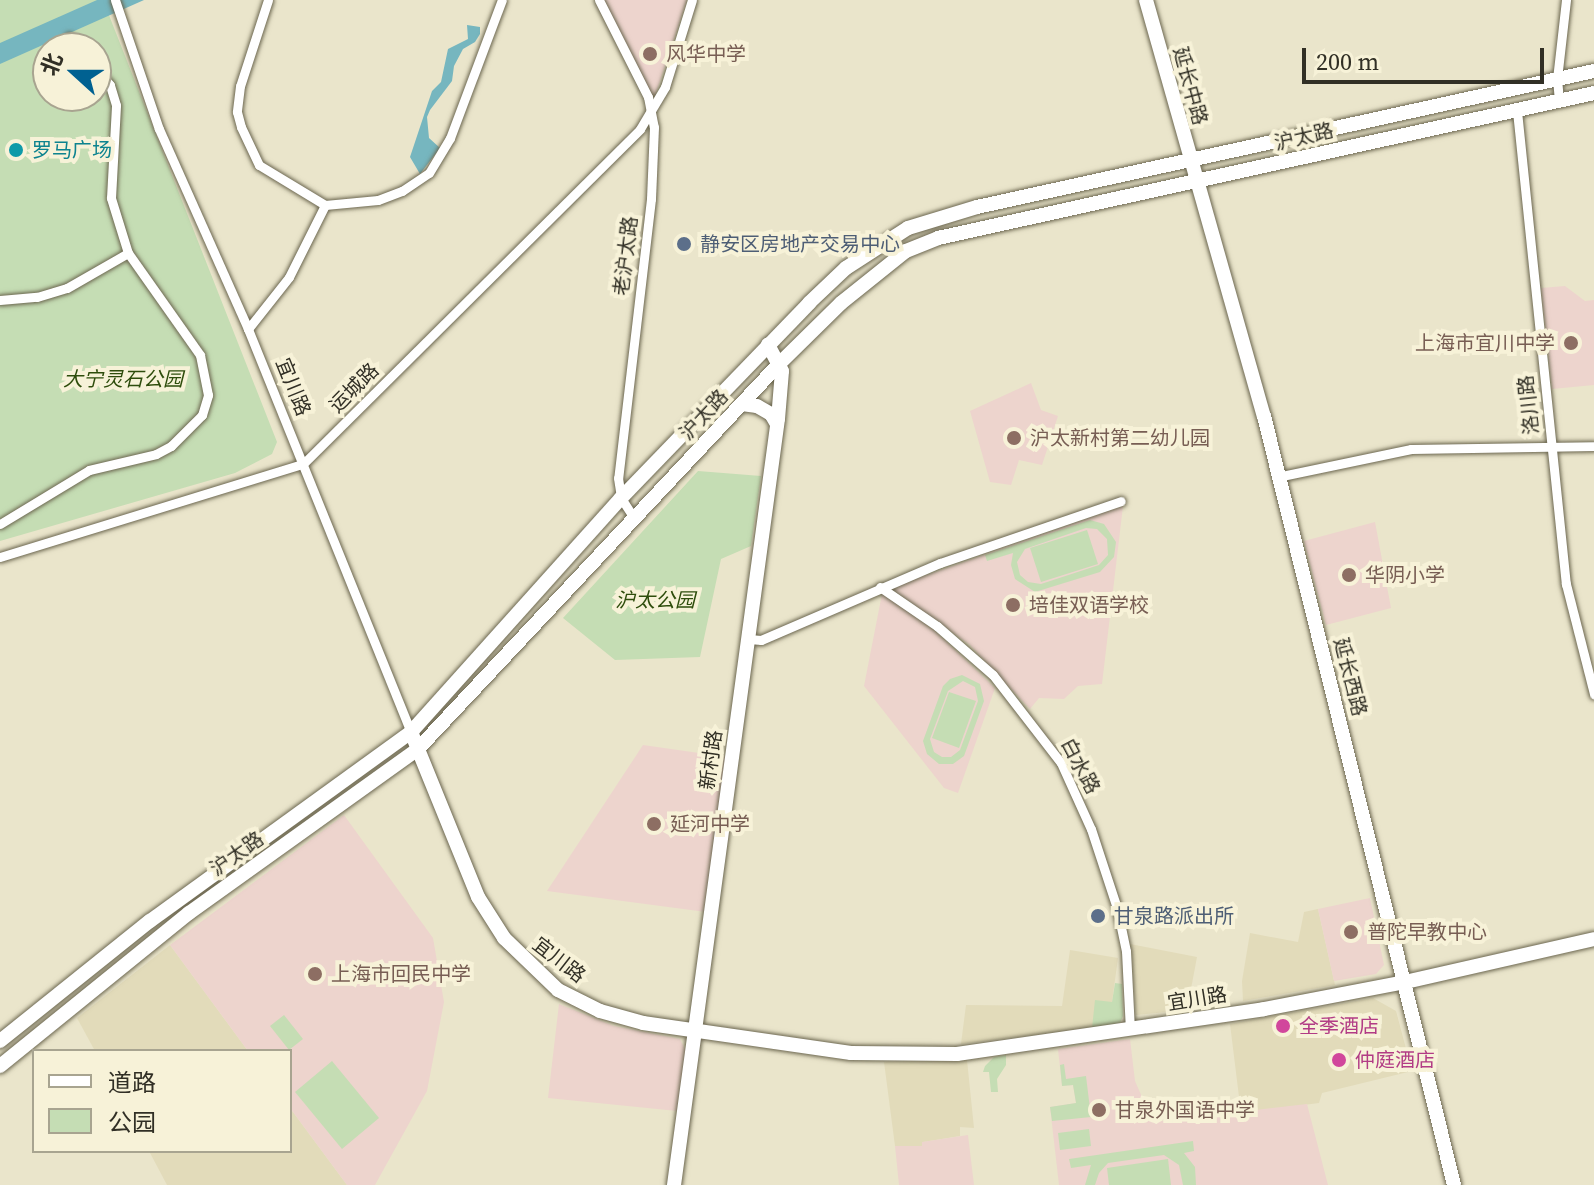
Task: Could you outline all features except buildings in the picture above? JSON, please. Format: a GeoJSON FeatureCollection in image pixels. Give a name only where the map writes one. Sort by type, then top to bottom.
{"type":"FeatureCollection","features":[{"type":"Feature","properties":{"kind":"main road","name":"延长中路"},"geometry":{"type":"LineString","coordinates":[[1146,0],[1195,182]]}},
{"type":"Feature","properties":{"kind":"main road","name":"沪太路"},"geometry":{"type":"LineString","coordinates":[[0,1041],[150,921],[411,732],[621,498],[768,345],[846,268],[908,228],[977,207],[1594,71]]}},
{"type":"Feature","properties":{"kind":"main road","name":"沪太路"},"geometry":{"type":"LineString","coordinates":[[0,1066],[189,913],[417,750],[779,364],[841,303],[906,251],[938,238],[1594,93]]}},
{"type":"Feature","properties":{"kind":"main road","name":"延长西路"},"geometry":{"type":"LineString","coordinates":[[1195,182],[1264,416],[1454,1185]]}},
{"type":"Feature","properties":{"kind":"main road","name":"新村路"},"geometry":{"type":"LineString","coordinates":[[674,1185],[777,424],[782,379],[779,364],[768,345]]}},
{"type":"Feature","properties":{"kind":"main road"},"geometry":{"type":"LineString","coordinates":[[742,404],[757,406],[771,414],[777,424]]}},
{"type":"Feature","properties":{"kind":"main road","name":"宜川路"},"geometry":{"type":"LineString","coordinates":[[411,732],[478,897],[495,926],[525,962],[558,990],[600,1011],[627,1020],[851,1053],[910,1056],[974,1053],[1130,1030],[1405,982],[1594,939]]}},
{"type":"Feature","properties":{"kind":"street","name":"宜川路"},"geometry":{"type":"LineString","coordinates":[[115,0],[159,129],[248,329],[411,732]]}},
{"type":"Feature","properties":{"kind":"street"},"geometry":{"type":"LineString","coordinates":[[268,0],[240,86],[237,112],[241,127],[259,165],[325,205],[378,200],[402,191],[429,173],[450,138],[502,0]]}},
{"type":"Feature","properties":{"kind":"street"},"geometry":{"type":"LineString","coordinates":[[599,0],[652,112]]}},
{"type":"Feature","properties":{"kind":"street","name":"老沪太路"},"geometry":{"type":"LineString","coordinates":[[621,498],[618,478],[654,165],[652,112],[665,87],[692,0]]}},
{"type":"Feature","properties":{"kind":"street"},"geometry":{"type":"LineString","coordinates":[[1559,101],[1557,79],[1566,0]]}},
{"type":"Feature","properties":{"kind":"street"},"geometry":{"type":"LineString","coordinates":[[0,524],[89,470],[156,454],[171,446],[202,415],[208,395],[200,355],[128,253],[111,198],[116,105],[112,92]]}},
{"type":"Feature","properties":{"kind":"street","name":"洛川路"},"geometry":{"type":"LineString","coordinates":[[1517,111],[1566,584],[1594,694]]}},
{"type":"Feature","properties":{"kind":"street","name":"运城路"},"geometry":{"type":"LineString","coordinates":[[0,557],[303,464],[632,138],[652,112]]}},
{"type":"Feature","properties":{"kind":"street"},"geometry":{"type":"LineString","coordinates":[[248,329],[289,277],[325,205]]}},
{"type":"Feature","properties":{"kind":"street"},"geometry":{"type":"LineString","coordinates":[[0,300],[37,297],[67,288],[128,253]]}},
{"type":"Feature","properties":{"kind":"street"},"geometry":{"type":"LineString","coordinates":[[1277,477],[1411,449],[1594,446]]}},
{"type":"Feature","properties":{"kind":"street"},"geometry":{"type":"LineString","coordinates":[[621,498],[634,518]]}},
{"type":"Feature","properties":{"kind":"street"},"geometry":{"type":"LineString","coordinates":[[749,639],[761,640],[880,587],[1121,501]]}},
{"type":"Feature","properties":{"kind":"street","name":"白水路"},"geometry":{"type":"LineString","coordinates":[[880,587],[937,626],[993,675],[1061,763],[1091,829],[1117,908],[1126,951],[1130,1030]]}},
{"type":"Feature","properties":{"kind":"shaded area","name":"风华中学"},"geometry":{"type":"Polygon","coordinates":[[[603,0],[687,0],[653,102],[603,0]]]}},
{"type":"Feature","properties":{"kind":"shaded area","name":"上海市宜川中学"},"geometry":{"type":"Polygon","coordinates":[[[1565,286],[1585,301],[1594,300],[1594,385],[1552,389],[1541,288],[1565,286]]]}},
{"type":"Feature","properties":{"kind":"shaded area","name":"沪太新村第二幼儿园"},"geometry":{"type":"Polygon","coordinates":[[[1031,383],[1041,410],[1058,416],[1042,465],[1019,460],[1011,485],[990,482],[970,411],[1031,383]]]}},
{"type":"Feature","properties":{"kind":"shaded area","name":"培佳双语学校"},"geometry":{"type":"Polygon","coordinates":[[[1123,506],[1102,684],[1078,686],[1064,699],[1039,698],[1030,709],[970,645],[890,588],[1123,506]]]}},
{"type":"Feature","properties":{"kind":"shaded area","name":"华阴小学"},"geometry":{"type":"Polygon","coordinates":[[[1375,522],[1391,608],[1326,625],[1304,541],[1375,522]]]}},
{"type":"Feature","properties":{"kind":"shaded area"},"geometry":{"type":"Polygon","coordinates":[[[882,594],[934,630],[995,688],[958,793],[944,788],[864,686],[882,594]]]}},
{"type":"Feature","properties":{"kind":"shaded area","name":"延河中学"},"geometry":{"type":"Polygon","coordinates":[[[643,745],[727,757],[706,912],[547,891],[643,745]]]}},
{"type":"Feature","properties":{"kind":"shaded area","name":"上海市回民中学"},"geometry":{"type":"Polygon","coordinates":[[[344,815],[433,938],[444,1002],[427,1091],[375,1185],[347,1185],[292,1111],[292,1049],[247,1049],[170,945],[344,815]]]}},
{"type":"Feature","properties":{"kind":"shaded area","name":"普陀早教中心"},"geometry":{"type":"Polygon","coordinates":[[[1370,898],[1384,965],[1376,974],[1334,981],[1318,909],[1370,898]]]}},
{"type":"Feature","properties":{"kind":"shaded area"},"geometry":{"type":"Polygon","coordinates":[[[1318,909],[1335,985],[1243,1001],[1242,981],[1250,933],[1298,942],[1304,912],[1318,909]]]}},
{"type":"Feature","properties":{"kind":"shaded area"},"geometry":{"type":"Polygon","coordinates":[[[1130,944],[1197,957],[1187,1010],[1136,1015],[1130,944]]]}},
{"type":"Feature","properties":{"kind":"shaded area"},"geometry":{"type":"Polygon","coordinates":[[[170,945],[247,1049],[94,1049],[77,1018],[170,945]]]}},
{"type":"Feature","properties":{"kind":"shaded area"},"geometry":{"type":"Polygon","coordinates":[[[1070,950],[1118,958],[1112,1002],[1092,1028],[961,1044],[966,1005],[1062,1006],[1070,950]]]}},
{"type":"Feature","properties":{"kind":"shaded area"},"geometry":{"type":"Polygon","coordinates":[[[1373,998],[1396,1011],[1412,1071],[1322,1093],[1319,1103],[1241,1113],[1230,1024],[1373,998]]]}},
{"type":"Feature","properties":{"kind":"shaded area"},"geometry":{"type":"Polygon","coordinates":[[[559,1004],[614,1026],[680,1039],[686,1051],[677,1111],[548,1098],[559,1004]]]}},
{"type":"Feature","properties":{"kind":"shaded area","name":"甘泉外国语中学"},"geometry":{"type":"Polygon","coordinates":[[[1130,1039],[1135,1081],[1153,1122],[1307,1104],[1328,1185],[1059,1185],[1050,1107],[1076,1103],[1073,1085],[1062,1086],[1058,1049],[1130,1039]]]}},
{"type":"Feature","properties":{"kind":"shaded area"},"geometry":{"type":"Polygon","coordinates":[[[967,1060],[974,1128],[960,1127],[960,1136],[923,1142],[923,1146],[895,1146],[884,1062],[967,1060]]]}},
{"type":"Feature","properties":{"kind":"shaded area"},"geometry":{"type":"Polygon","coordinates":[[[292,1111],[347,1185],[167,1185],[150,1153],[292,1153],[292,1111]]]}},
{"type":"Feature","properties":{"kind":"shaded area"},"geometry":{"type":"Polygon","coordinates":[[[968,1135],[974,1185],[899,1185],[895,1146],[922,1146],[922,1142],[968,1135]]]}},
{"type":"Feature","properties":{"kind":"green space","name":"大宁灵石公园"},"geometry":{"type":"Polygon","coordinates":[[[0,0],[103,0],[277,442],[272,454],[235,473],[0,541],[0,0]]]}},
{"type":"Feature","properties":{"kind":"green space","name":"沪太公园"},"geometry":{"type":"Polygon","coordinates":[[[698,471],[761,476],[751,546],[721,559],[700,657],[615,660],[563,618],[698,471]]]}},
{"type":"Feature","properties":{"kind":"green space"},"geometry":{"type":"Polygon","coordinates":[[[1090,520],[1104,524],[1116,542],[1114,557],[1100,572],[1035,592],[1015,579],[1011,565],[1013,553],[987,561],[985,555],[1090,520]],[[1086,528],[1025,549],[1017,562],[1020,575],[1028,582],[1041,584],[1099,565],[1108,555],[1107,539],[1097,529],[1086,528]]]}},
{"type":"Feature","properties":{"kind":"green space"},"geometry":{"type":"Polygon","coordinates":[[[1087,530],[1098,564],[1041,582],[1030,548],[1087,530]]]}},
{"type":"Feature","properties":{"kind":"green space"},"geometry":{"type":"Polygon","coordinates":[[[962,675],[980,684],[984,701],[964,756],[953,764],[939,764],[927,754],[923,741],[943,686],[950,679],[962,675]],[[963,681],[948,691],[930,739],[934,752],[942,757],[951,757],[960,750],[978,701],[975,687],[963,681]]]}},
{"type":"Feature","properties":{"kind":"green space"},"geometry":{"type":"Polygon","coordinates":[[[949,692],[976,701],[959,748],[932,738],[949,692]]]}},
{"type":"Feature","properties":{"kind":"green space"},"geometry":{"type":"Polygon","coordinates":[[[1115,983],[1122,984],[1123,1016],[1120,1023],[1092,1028],[1095,1000],[1112,1002],[1115,983]]]}},
{"type":"Feature","properties":{"kind":"green space"},"geometry":{"type":"Polygon","coordinates":[[[284,1015],[303,1039],[288,1049],[270,1026],[284,1015]]]}},
{"type":"Feature","properties":{"kind":"green space"},"geometry":{"type":"Polygon","coordinates":[[[1006,1055],[1006,1065],[997,1079],[998,1092],[991,1092],[989,1072],[983,1072],[985,1066],[994,1057],[1006,1055]]]}},
{"type":"Feature","properties":{"kind":"green space"},"geometry":{"type":"Polygon","coordinates":[[[332,1061],[379,1118],[342,1149],[295,1092],[332,1061]]]}},
{"type":"Feature","properties":{"kind":"green space"},"geometry":{"type":"Polygon","coordinates":[[[1064,1064],[1066,1079],[1086,1076],[1091,1117],[1052,1121],[1050,1107],[1076,1103],[1073,1085],[1062,1086],[1060,1065],[1064,1064]]]}},
{"type":"Feature","properties":{"kind":"green space"},"geometry":{"type":"Polygon","coordinates":[[[1089,1129],[1091,1146],[1060,1150],[1058,1133],[1089,1129]]]}},
{"type":"Feature","properties":{"kind":"green space"},"geometry":{"type":"Polygon","coordinates":[[[1193,1141],[1194,1151],[1184,1153],[1195,1167],[1196,1185],[1183,1185],[1179,1165],[1164,1155],[1108,1163],[1099,1173],[1095,1185],[1085,1185],[1091,1165],[1071,1168],[1069,1159],[1193,1141]]]}},
{"type":"Feature","properties":{"kind":"green space"},"geometry":{"type":"Polygon","coordinates":[[[1168,1159],[1171,1185],[1109,1185],[1107,1168],[1168,1159]]]}},
{"type":"Feature","properties":{"kind":"water"},"geometry":{"type":"Polygon","coordinates":[[[97,0],[144,0],[72,32],[32,32],[32,50],[0,64],[0,43],[97,0]]]}},
{"type":"Feature","properties":{"kind":"water"},"geometry":{"type":"Polygon","coordinates":[[[467,25],[480,27],[480,34],[475,42],[463,49],[454,66],[452,81],[427,117],[429,138],[440,148],[420,174],[410,157],[432,91],[441,82],[448,49],[468,39],[467,25]]]}},
{"type":"Feature","properties":{"kind":"place","name":"风华中学"},"geometry":{"type":"Point","coordinates":[650,54]}},
{"type":"Feature","properties":{"kind":"place","name":"罗马广场"},"geometry":{"type":"Point","coordinates":[16,150]}},
{"type":"Feature","properties":{"kind":"place","name":"静安区房地产交易中心"},"geometry":{"type":"Point","coordinates":[684,244]}},
{"type":"Feature","properties":{"kind":"place","name":"上海市宜川中学"},"geometry":{"type":"Point","coordinates":[1571,343]}},
{"type":"Feature","properties":{"kind":"place","name":"沪太新村第二幼儿园"},"geometry":{"type":"Point","coordinates":[1014,438]}},
{"type":"Feature","properties":{"kind":"place","name":"华阴小学"},"geometry":{"type":"Point","coordinates":[1349,575]}},
{"type":"Feature","properties":{"kind":"place","name":"培佳双语学校"},"geometry":{"type":"Point","coordinates":[1013,605]}},
{"type":"Feature","properties":{"kind":"place","name":"延河中学"},"geometry":{"type":"Point","coordinates":[654,824]}},
{"type":"Feature","properties":{"kind":"place","name":"甘泉路派出所"},"geometry":{"type":"Point","coordinates":[1098,916]}},
{"type":"Feature","properties":{"kind":"place","name":"普陀早教中心"},"geometry":{"type":"Point","coordinates":[1351,932]}},
{"type":"Feature","properties":{"kind":"place","name":"上海市回民中学"},"geometry":{"type":"Point","coordinates":[315,974]}},
{"type":"Feature","properties":{"kind":"place","name":"全季酒店"},"geometry":{"type":"Point","coordinates":[1283,1026]}},
{"type":"Feature","properties":{"kind":"place","name":"仲庭酒店"},"geometry":{"type":"Point","coordinates":[1339,1060]}},
{"type":"Feature","properties":{"kind":"place","name":"甘泉外国语中学"},"geometry":{"type":"Point","coordinates":[1099,1110]}}]}
